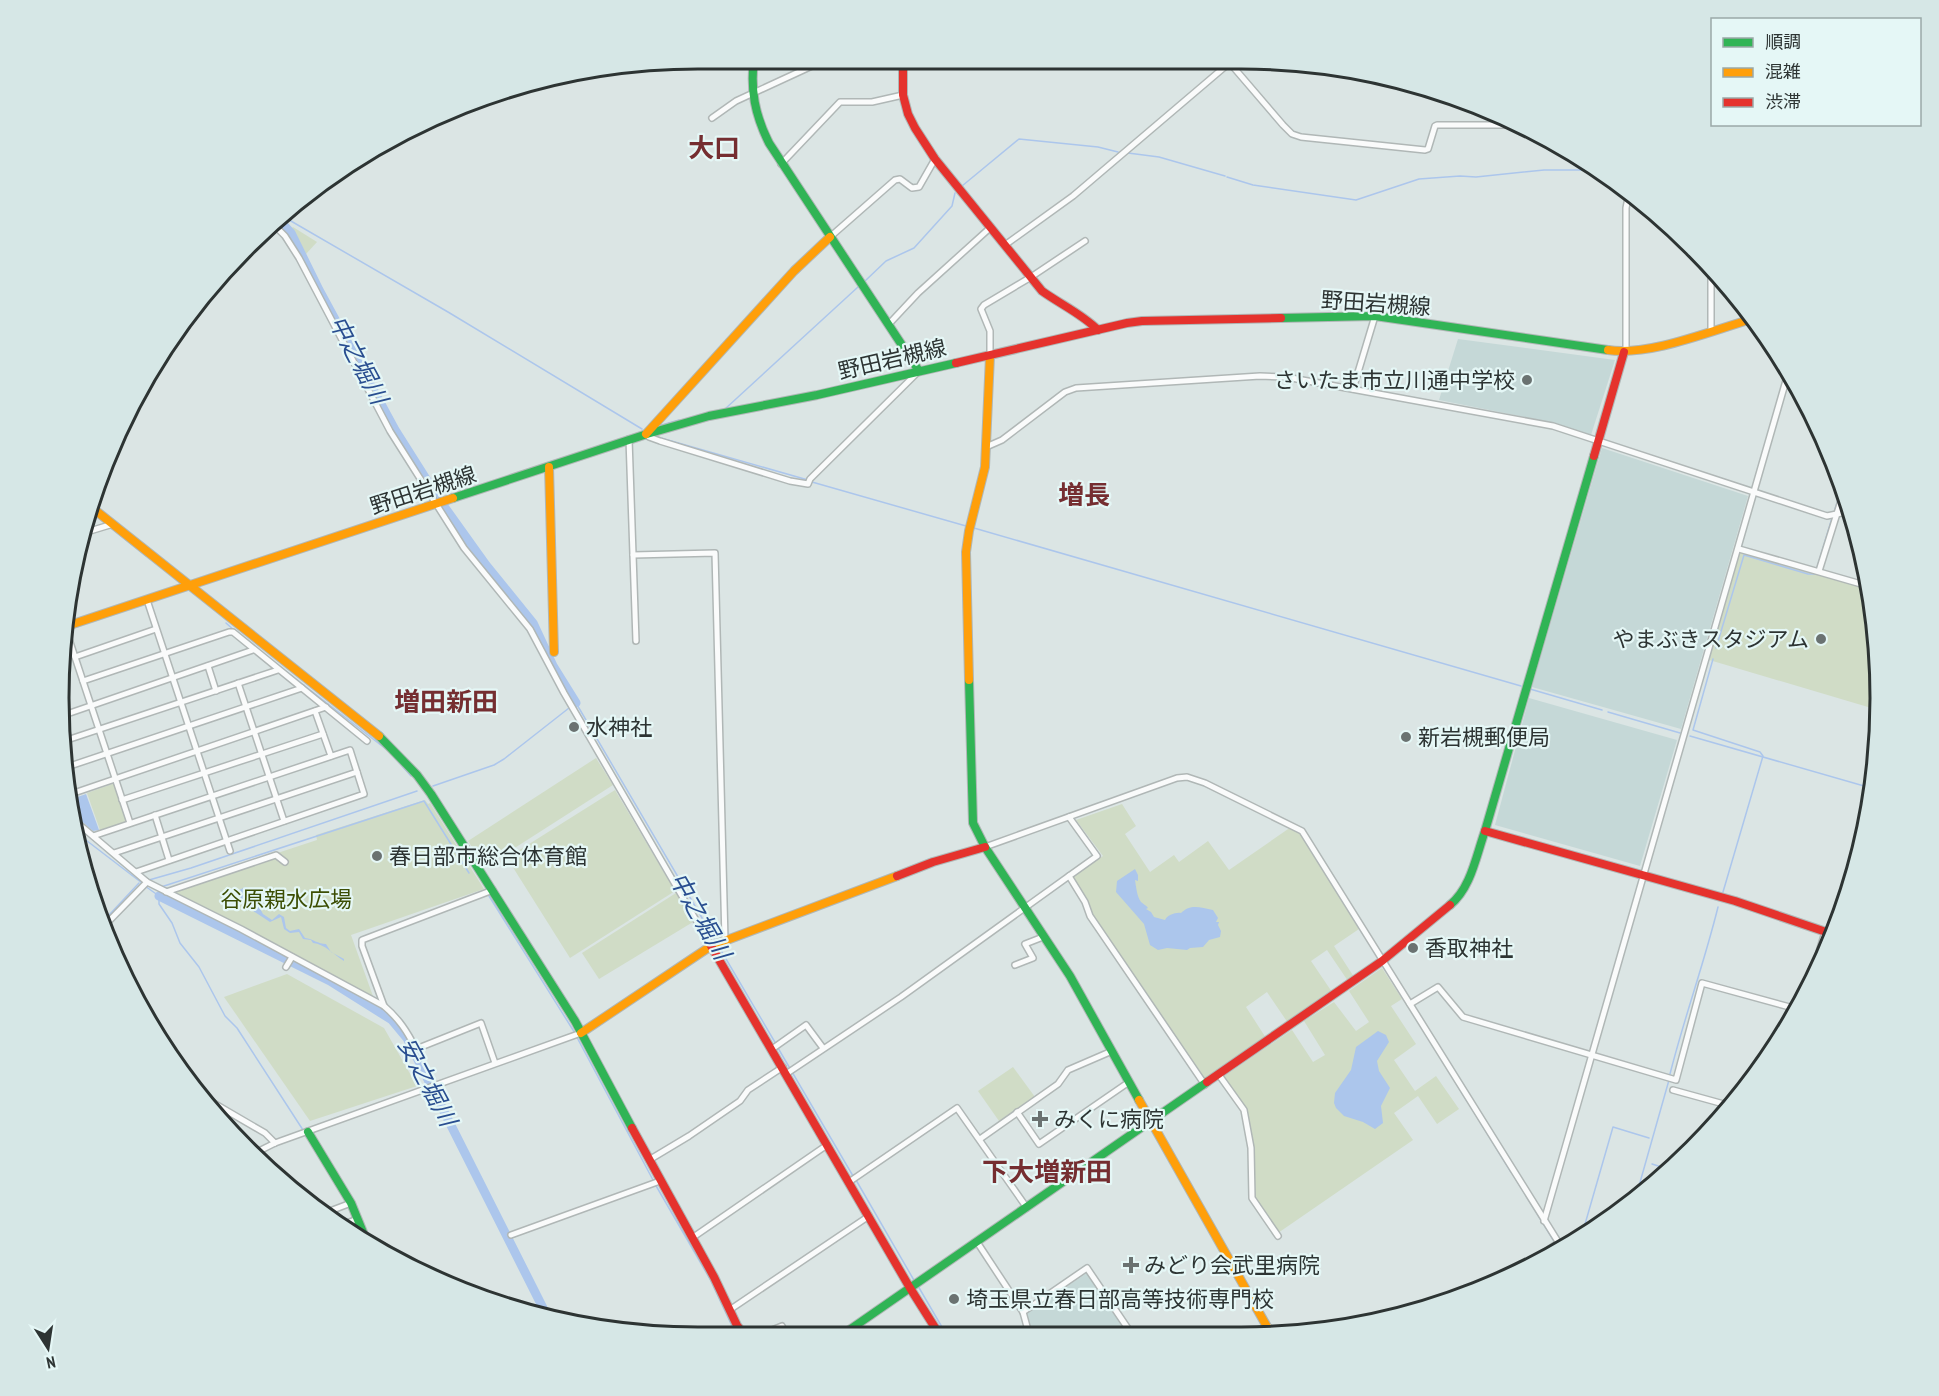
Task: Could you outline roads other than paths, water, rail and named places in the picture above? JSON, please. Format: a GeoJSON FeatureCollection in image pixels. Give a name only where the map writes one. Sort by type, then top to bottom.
{"type":"FeatureCollection","features":[{"type":"Feature","properties":{"kind":"street"},"geometry":{"type":"LineString","coordinates":[[753,69],[752,101],[762,129],[781,164],[830,237],[889,324],[920,371],[809,481],[790,481],[649,437],[648,433],[794,271],[830,237],[895,180],[900,179],[912,188],[919,188],[935,159]]}},
{"type":"Feature","properties":{"kind":"street"},"geometry":{"type":"LineString","coordinates":[[712,118],[736,101],[803,69]]}},
{"type":"Feature","properties":{"kind":"street"},"geometry":{"type":"LineString","coordinates":[[903,69],[903,95],[912,121],[935,159],[1042,291],[1090,322],[1098,330]]}},
{"type":"Feature","properties":{"kind":"street"},"geometry":{"type":"LineString","coordinates":[[1005,245],[1073,196],[1221,69]]}},
{"type":"Feature","properties":{"kind":"street"},"geometry":{"type":"LineString","coordinates":[[1238,69],[1283,125],[1292,134],[1301,137],[1425,150],[1428,149],[1437,125],[1499,125]]}},
{"type":"Feature","properties":{"kind":"street"},"geometry":{"type":"LineString","coordinates":[[781,164],[840,102],[872,102],[903,95]]}},
{"type":"Feature","properties":{"kind":"street"},"geometry":{"type":"LineString","coordinates":[[854,1327],[1382,961],[1458,898],[1467,883],[1485,831],[1597,440],[1625,351],[1627,202]]}},
{"type":"Feature","properties":{"kind":"street"},"geometry":{"type":"LineString","coordinates":[[889,324],[918,293],[991,227]]}},
{"type":"Feature","properties":{"kind":"street"},"geometry":{"type":"LineString","coordinates":[[278,229],[299,258],[386,423],[435,504],[464,548],[530,629],[564,693],[717,943],[784,1071],[827,1145],[853,1180],[869,1216],[935,1327]]}},
{"type":"Feature","properties":{"kind":"street"},"geometry":{"type":"LineString","coordinates":[[1085,241],[981,309],[990,331],[985,467],[966,552],[973,824],[1070,976],[1267,1326]]}},
{"type":"Feature","properties":{"kind":"street"},"geometry":{"type":"LineString","coordinates":[[1711,280],[1711,331]]}},
{"type":"Feature","properties":{"kind":"street"},"geometry":{"type":"LineString","coordinates":[[1353,389],[1375,316]]}},
{"type":"Feature","properties":{"kind":"street","name":"野田岩槻線"},"geometry":{"type":"LineString","coordinates":[[73,624],[648,433],[709,416],[817,395],[1142,321],[1375,316],[1625,351],[1646,350],[1744,321]]}},
{"type":"Feature","properties":{"kind":"street"},"geometry":{"type":"LineString","coordinates":[[986,447],[1002,440],[1065,392],[1076,388],[1267,376],[1286,377],[1533,421],[1827,516],[1842,512]]}},
{"type":"Feature","properties":{"kind":"street"},"geometry":{"type":"LineString","coordinates":[[1544,1221],[1785,383]]}},
{"type":"Feature","properties":{"kind":"street"},"geometry":{"type":"LineString","coordinates":[[629,439],[636,641]]}},
{"type":"Feature","properties":{"kind":"street"},"geometry":{"type":"LineString","coordinates":[[549,467],[554,652]]}},
{"type":"Feature","properties":{"kind":"street"},"geometry":{"type":"LineString","coordinates":[[1819,571],[1840,505]]}},
{"type":"Feature","properties":{"kind":"street"},"geometry":{"type":"LineString","coordinates":[[97,513],[323,690],[390,746],[430,791],[493,890],[578,1034],[649,1160],[656,1182],[692,1239],[738,1327]]}},
{"type":"Feature","properties":{"kind":"street"},"geometry":{"type":"LineString","coordinates":[[91,531],[110,525]]}},
{"type":"Feature","properties":{"kind":"street"},"geometry":{"type":"LineString","coordinates":[[1739,549],[1859,583]]}},
{"type":"Feature","properties":{"kind":"street"},"geometry":{"type":"LineString","coordinates":[[633,555],[715,553],[717,943]]}},
{"type":"Feature","properties":{"kind":"street"},"geometry":{"type":"LineString","coordinates":[[147,600],[230,851]]}},
{"type":"Feature","properties":{"kind":"street"},"geometry":{"type":"LineString","coordinates":[[75,657],[156,629]]}},
{"type":"Feature","properties":{"kind":"street"},"geometry":{"type":"LineString","coordinates":[[83,681],[233,632],[367,741]]}},
{"type":"Feature","properties":{"kind":"street"},"geometry":{"type":"LineString","coordinates":[[71,646],[130,823]]}},
{"type":"Feature","properties":{"kind":"street"},"geometry":{"type":"LineString","coordinates":[[69,713],[254,650]]}},
{"type":"Feature","properties":{"kind":"street"},"geometry":{"type":"LineString","coordinates":[[208,666],[216,691]]}},
{"type":"Feature","properties":{"kind":"street"},"geometry":{"type":"LineString","coordinates":[[70,739],[278,670]]}},
{"type":"Feature","properties":{"kind":"street"},"geometry":{"type":"LineString","coordinates":[[238,683],[284,821]]}},
{"type":"Feature","properties":{"kind":"street"},"geometry":{"type":"LineString","coordinates":[[73,765],[302,688]]}},
{"type":"Feature","properties":{"kind":"street"},"geometry":{"type":"LineString","coordinates":[[76,792],[326,707]]}},
{"type":"Feature","properties":{"kind":"street"},"geometry":{"type":"LineString","coordinates":[[315,711],[331,756]]}},
{"type":"Feature","properties":{"kind":"street"},"geometry":{"type":"LineString","coordinates":[[122,800],[323,734]]}},
{"type":"Feature","properties":{"kind":"street"},"geometry":{"type":"LineString","coordinates":[[93,836],[350,750],[364,794],[136,872]]}},
{"type":"Feature","properties":{"kind":"street"},"geometry":{"type":"LineString","coordinates":[[114,853],[357,772]]}},
{"type":"Feature","properties":{"kind":"street"},"geometry":{"type":"LineString","coordinates":[[261,1150],[275,1143],[578,1034],[717,943],[933,862],[986,847],[1177,778],[1187,777],[1302,831],[1557,1242]]}},
{"type":"Feature","properties":{"kind":"street"},"geometry":{"type":"LineString","coordinates":[[155,815],[169,860]]}},
{"type":"Feature","properties":{"kind":"street"},"geometry":{"type":"LineString","coordinates":[[649,1160],[740,1101],[748,1090],[823,1048],[901,997],[1097,856],[1070,817]]}},
{"type":"Feature","properties":{"kind":"street"},"geometry":{"type":"LineString","coordinates":[[82,826],[147,882],[384,1006],[398,1018],[416,1048],[481,1023],[495,1064]]}},
{"type":"Feature","properties":{"kind":"street"},"geometry":{"type":"LineString","coordinates":[[1485,831],[1735,901],[1825,932]]}},
{"type":"Feature","properties":{"kind":"street"},"geometry":{"type":"LineString","coordinates":[[164,891],[276,855],[285,862]]}},
{"type":"Feature","properties":{"kind":"street"},"geometry":{"type":"LineString","coordinates":[[1069,876],[1085,902],[1090,916],[1205,1085]]}},
{"type":"Feature","properties":{"kind":"street"},"geometry":{"type":"LineString","coordinates":[[110,920],[147,882]]}},
{"type":"Feature","properties":{"kind":"street"},"geometry":{"type":"LineString","coordinates":[[384,1006],[362,946],[362,940],[493,890]]}},
{"type":"Feature","properties":{"kind":"street"},"geometry":{"type":"LineString","coordinates":[[1015,965],[1033,958],[1025,944],[1043,937]]}},
{"type":"Feature","properties":{"kind":"street"},"geometry":{"type":"LineString","coordinates":[[286,966],[292,957]]}},
{"type":"Feature","properties":{"kind":"street"},"geometry":{"type":"LineString","coordinates":[[1410,1004],[1438,987],[1463,1017],[1676,1080],[1702,983],[1789,1007]]}},
{"type":"Feature","properties":{"kind":"street"},"geometry":{"type":"LineString","coordinates":[[772,1049],[806,1024],[823,1048]]}},
{"type":"Feature","properties":{"kind":"street"},"geometry":{"type":"LineString","coordinates":[[980,1139],[1058,1084],[1068,1070],[1112,1051]]}},
{"type":"Feature","properties":{"kind":"street"},"geometry":{"type":"LineString","coordinates":[[1219,1075],[1244,1110],[1251,1148],[1252,1198],[1278,1236]]}},
{"type":"Feature","properties":{"kind":"street"},"geometry":{"type":"LineString","coordinates":[[1017,1112],[1039,1143],[1129,1082]]}},
{"type":"Feature","properties":{"kind":"street"},"geometry":{"type":"LineString","coordinates":[[1673,1089],[1722,1103]]}},
{"type":"Feature","properties":{"kind":"street"},"geometry":{"type":"LineString","coordinates":[[220,1107],[265,1133],[275,1143]]}},
{"type":"Feature","properties":{"kind":"street"},"geometry":{"type":"LineString","coordinates":[[853,1180],[957,1108],[1027,1208]]}},
{"type":"Feature","properties":{"kind":"street"},"geometry":{"type":"LineString","coordinates":[[306,1132],[351,1203],[362,1229]]}},
{"type":"Feature","properties":{"kind":"street"},"geometry":{"type":"LineString","coordinates":[[692,1239],[827,1145]]}},
{"type":"Feature","properties":{"kind":"street"},"geometry":{"type":"LineString","coordinates":[[512,1235],[656,1182]]}},
{"type":"Feature","properties":{"kind":"street"},"geometry":{"type":"LineString","coordinates":[[333,1210],[351,1203]]}},
{"type":"Feature","properties":{"kind":"street"},"geometry":{"type":"LineString","coordinates":[[730,1309],[869,1216]]}},
{"type":"Feature","properties":{"kind":"street"},"geometry":{"type":"LineString","coordinates":[[350,1222],[358,1219]]}},
{"type":"Feature","properties":{"kind":"street"},"geometry":{"type":"LineString","coordinates":[[977,1242],[1023,1312],[1027,1327]]}},
{"type":"Feature","properties":{"kind":"street"},"geometry":{"type":"LineString","coordinates":[[1023,1312],[1087,1268],[1127,1327]]}},
{"type":"Feature","properties":{"kind":"water"},"geometry":{"type":"Polygon","coordinates":[[[86,794],[99,830],[93,831],[81,821],[77,797],[86,794]]]}},
{"type":"Feature","properties":{"kind":"water"},"geometry":{"type":"Polygon","coordinates":[[[1135,869],[1138,875],[1138,881],[1135,880],[1139,897],[1154,917],[1165,920],[1172,914],[1181,913],[1192,907],[1213,910],[1218,918],[1216,922],[1219,922],[1220,937],[1209,940],[1203,947],[1187,950],[1167,948],[1158,950],[1150,945],[1144,924],[1116,892],[1117,881],[1135,869]]]}},
{"type":"Feature","properties":{"kind":"water"},"geometry":{"type":"Polygon","coordinates":[[[245,887],[249,888],[263,914],[272,920],[279,914],[284,917],[286,928],[290,931],[299,929],[305,938],[326,944],[330,951],[311,940],[303,939],[299,932],[290,933],[284,929],[281,917],[270,922],[233,898],[234,893],[245,887]]]}},
{"type":"Feature","properties":{"kind":"water"},"geometry":{"type":"Polygon","coordinates":[[[1378,1031],[1386,1035],[1389,1042],[1377,1061],[1379,1071],[1390,1088],[1381,1106],[1383,1123],[1375,1129],[1363,1122],[1344,1116],[1334,1103],[1335,1093],[1351,1070],[1356,1047],[1378,1031]]]}},
{"type":"Feature","properties":{"kind":"waterway"},"geometry":{"type":"LineString","coordinates":[[962,186],[1019,139],[1098,147],[1118,152]]}},
{"type":"Feature","properties":{"kind":"waterway"},"geometry":{"type":"LineString","coordinates":[[1128,153],[1159,157],[1225,176]]}},
{"type":"Feature","properties":{"kind":"waterway"},"geometry":{"type":"LineString","coordinates":[[1227,177],[1253,185],[1356,200],[1419,179],[1476,177],[1544,170],[1582,170]]}},
{"type":"Feature","properties":{"kind":"waterway"},"geometry":{"type":"LineString","coordinates":[[865,281],[886,261],[914,248],[952,206],[955,193]]}},
{"type":"Feature","properties":{"kind":"waterway"},"geometry":{"type":"LineString","coordinates":[[289,220],[642,429]]}},
{"type":"Feature","properties":{"kind":"waterway","name":"中之堀川"},"geometry":{"type":"LineString","coordinates":[[283,225],[291,233],[319,290],[395,430],[438,498]]}},
{"type":"Feature","properties":{"kind":"waterway"},"geometry":{"type":"LineString","coordinates":[[725,409],[858,287]]}},
{"type":"Feature","properties":{"kind":"waterway"},"geometry":{"type":"LineString","coordinates":[[658,426],[679,420]]}},
{"type":"Feature","properties":{"kind":"waterway"},"geometry":{"type":"LineString","coordinates":[[654,436],[808,480]]}},
{"type":"Feature","properties":{"kind":"waterway"},"geometry":{"type":"LineString","coordinates":[[812,482],[966,526]]}},
{"type":"Feature","properties":{"kind":"waterway"},"geometry":{"type":"LineString","coordinates":[[1835,509],[1838,500]]}},
{"type":"Feature","properties":{"kind":"waterway","name":"中之堀川"},"geometry":{"type":"LineString","coordinates":[[443,505],[486,565],[533,623],[553,666],[576,703]]}},
{"type":"Feature","properties":{"kind":"waterway"},"geometry":{"type":"LineString","coordinates":[[96,516],[105,523]]}},
{"type":"Feature","properties":{"kind":"waterway"},"geometry":{"type":"LineString","coordinates":[[1817,568],[1832,518]]}},
{"type":"Feature","properties":{"kind":"waterway"},"geometry":{"type":"LineString","coordinates":[[109,526],[146,556]]}},
{"type":"Feature","properties":{"kind":"waterway"},"geometry":{"type":"LineString","coordinates":[[974,528],[1521,686]]}},
{"type":"Feature","properties":{"kind":"waterway"},"geometry":{"type":"LineString","coordinates":[[1716,648],[1744,555],[1808,574],[1815,574]]}},
{"type":"Feature","properties":{"kind":"waterway"},"geometry":{"type":"LineString","coordinates":[[226,623],[235,631]]}},
{"type":"Feature","properties":{"kind":"waterway"},"geometry":{"type":"LineString","coordinates":[[260,651],[391,753]]}},
{"type":"Feature","properties":{"kind":"waterway"},"geometry":{"type":"LineString","coordinates":[[1713,659],[1693,730],[1760,752],[1763,756],[1723,892]]}},
{"type":"Feature","properties":{"kind":"waterway"},"geometry":{"type":"LineString","coordinates":[[1530,689],[1602,710]]}},
{"type":"Feature","properties":{"kind":"waterway","name":"中之堀川"},"geometry":{"type":"LineString","coordinates":[[574,704],[576,703],[715,940]]}},
{"type":"Feature","properties":{"kind":"waterway"},"geometry":{"type":"LineString","coordinates":[[433,786],[494,765],[569,708]]}},
{"type":"Feature","properties":{"kind":"waterway"},"geometry":{"type":"LineString","coordinates":[[1608,712],[1680,733]]}},
{"type":"Feature","properties":{"kind":"waterway"},"geometry":{"type":"LineString","coordinates":[[1690,736],[1864,786]]}},
{"type":"Feature","properties":{"kind":"waterway"},"geometry":{"type":"LineString","coordinates":[[394,757],[411,776]]}},
{"type":"Feature","properties":{"kind":"waterway"},"geometry":{"type":"LineString","coordinates":[[149,880],[191,868],[417,791]]}},
{"type":"Feature","properties":{"kind":"waterway"},"geometry":{"type":"LineString","coordinates":[[161,887],[424,801],[469,873]]}},
{"type":"Feature","properties":{"kind":"waterway"},"geometry":{"type":"LineString","coordinates":[[85,839],[142,883]]}},
{"type":"Feature","properties":{"kind":"waterway"},"geometry":{"type":"LineString","coordinates":[[108,917],[139,883]]}},
{"type":"Feature","properties":{"kind":"waterway"},"geometry":{"type":"LineString","coordinates":[[145,886],[159,896],[159,904],[172,923],[180,943],[199,967],[225,1016],[237,1028],[303,1130]]}},
{"type":"Feature","properties":{"kind":"waterway","name":"安之堀川"},"geometry":{"type":"LineString","coordinates":[[159,896],[330,981],[392,1020],[407,1038],[543,1308]]}},
{"type":"Feature","properties":{"kind":"waterway"},"geometry":{"type":"LineString","coordinates":[[489,896],[573,1030],[653,1180]]}},
{"type":"Feature","properties":{"kind":"waterway"},"geometry":{"type":"LineString","coordinates":[[1670,1074],[1718,907]]}},
{"type":"Feature","properties":{"kind":"waterway","name":"中之堀川"},"geometry":{"type":"LineString","coordinates":[[719,947],[776,1044]]}},
{"type":"Feature","properties":{"kind":"waterway","name":"中之堀川"},"geometry":{"type":"LineString","coordinates":[[778,1048],[853,1176]]}},
{"type":"Feature","properties":{"kind":"waterway"},"geometry":{"type":"LineString","coordinates":[[1447,1068],[1467,1101]]}},
{"type":"Feature","properties":{"kind":"waterway"},"geometry":{"type":"LineString","coordinates":[[1639,1184],[1669,1080]]}},
{"type":"Feature","properties":{"kind":"waterway"},"geometry":{"type":"LineString","coordinates":[[1471,1107],[1511,1172]]}},
{"type":"Feature","properties":{"kind":"waterway"},"geometry":{"type":"LineString","coordinates":[[1585,1224],[1613,1127],[1649,1138]]}},
{"type":"Feature","properties":{"kind":"waterway"},"geometry":{"type":"LineString","coordinates":[[1652,1164],[1661,1167]]}},
{"type":"Feature","properties":{"kind":"waterway"},"geometry":{"type":"LineString","coordinates":[[1514,1176],[1554,1241]]}},
{"type":"Feature","properties":{"kind":"waterway","name":"中之堀川"},"geometry":{"type":"LineString","coordinates":[[856,1180],[915,1282]]}},
{"type":"Feature","properties":{"kind":"waterway"},"geometry":{"type":"LineString","coordinates":[[655,1184],[710,1279],[732,1326]]}},
{"type":"Feature","properties":{"kind":"waterway","name":"中之堀川"},"geometry":{"type":"LineString","coordinates":[[918,1286],[942,1327]]}},
{"type":"Feature","properties":{"kind":"place","name":"さいたま市立川通中学校"},"geometry":{"type":"Point","coordinates":[1527,380]}},
{"type":"Feature","properties":{"kind":"place","name":"やまぶきスタジアム"},"geometry":{"type":"Point","coordinates":[1821,639]}},
{"type":"Feature","properties":{"kind":"place","name":"水神社"},"geometry":{"type":"Point","coordinates":[574,727]}},
{"type":"Feature","properties":{"kind":"place","name":"新岩槻郵便局"},"geometry":{"type":"Point","coordinates":[1406,737]}},
{"type":"Feature","properties":{"kind":"place","name":"春日部市総合体育館"},"geometry":{"type":"Point","coordinates":[377,856]}},
{"type":"Feature","properties":{"kind":"place","name":"香取神社"},"geometry":{"type":"Point","coordinates":[1413,948]}},
{"type":"Feature","properties":{"kind":"place","name":"みくに病院"},"geometry":{"type":"Point","coordinates":[1040,1119]}},
{"type":"Feature","properties":{"kind":"place","name":"みどり会武里病院"},"geometry":{"type":"Point","coordinates":[1131,1265]}},
{"type":"Feature","properties":{"kind":"place","name":"埼玉県立春日部高等技術専門校"},"geometry":{"type":"Point","coordinates":[954,1299]}},
{"type":"Feature","properties":{"kind":"district","name":"大口"},"geometry":{"type":"Point","coordinates":[714,148]}},
{"type":"Feature","properties":{"kind":"district","name":"増長"},"geometry":{"type":"Point","coordinates":[1084,495]}},
{"type":"Feature","properties":{"kind":"district","name":"増田新田"},"geometry":{"type":"Point","coordinates":[446,702]}},
{"type":"Feature","properties":{"kind":"district","name":"下大増新田"},"geometry":{"type":"Point","coordinates":[1047,1172]}},
{"type":"Feature","properties":{"kind":"park label","name":"谷原親水広場"},"geometry":{"type":"Point","coordinates":[286,899]}}]}
